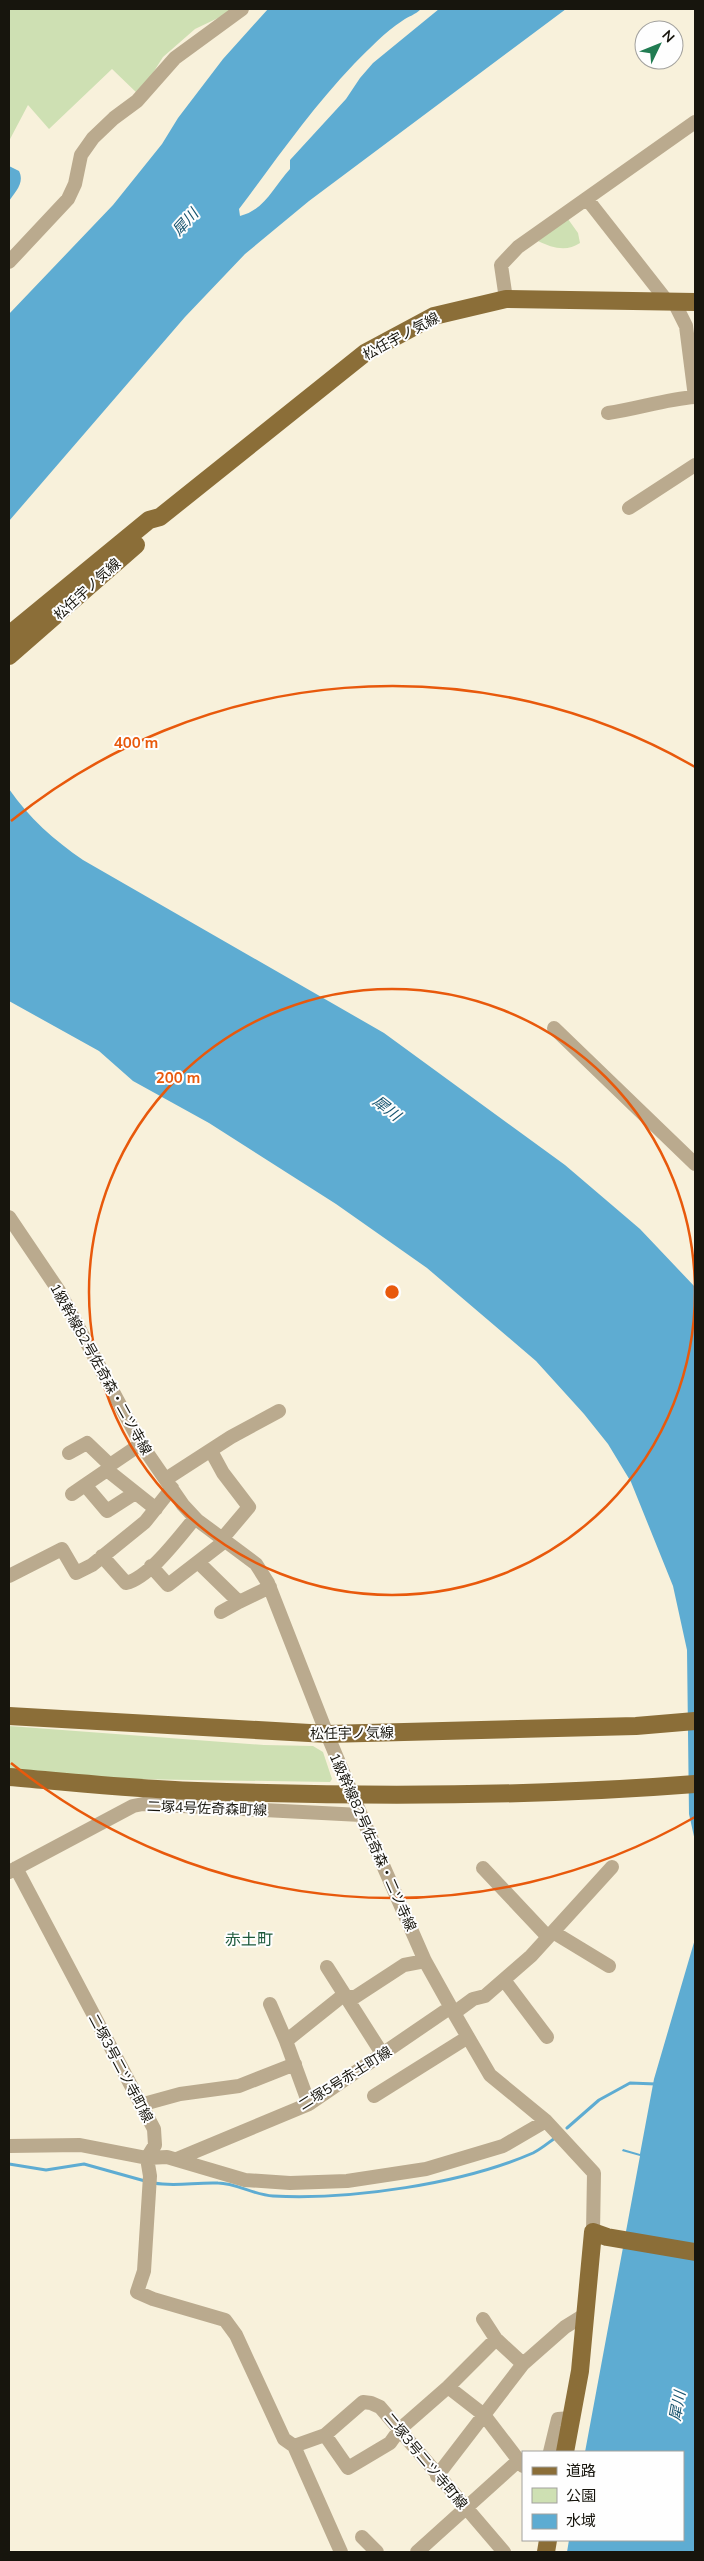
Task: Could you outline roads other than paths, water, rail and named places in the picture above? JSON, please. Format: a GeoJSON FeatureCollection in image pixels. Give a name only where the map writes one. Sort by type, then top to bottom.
{"type":"FeatureCollection","features":[{"type":"Feature","properties":{"kind":"main road","name":"松任宇ノ気線"},"geometry":{"type":"LineString","coordinates":[[9,635],[149,520],[160,517],[365,353],[434,316],[506,299],[670,300],[695,302]]}},
{"type":"Feature","properties":{"kind":"main road","name":"松任宇ノ気線"},"geometry":{"type":"LineString","coordinates":[[9,656],[156,528],[160,517]]}},
{"type":"Feature","properties":{"kind":"main road","name":"松任宇ノ気線"},"geometry":{"type":"LineString","coordinates":[[9,1716],[327,1734],[636,1726],[695,1722]]}},
{"type":"Feature","properties":{"kind":"main road"},"geometry":{"type":"LineString","coordinates":[[9,1777],[142,1788],[352,1795],[633,1789],[695,1784]]}},
{"type":"Feature","properties":{"kind":"main road"},"geometry":{"type":"LineString","coordinates":[[565,2451],[580,2371],[586,2314],[600,2235],[695,2252]]}},
{"type":"Feature","properties":{"kind":"street"},"geometry":{"type":"LineString","coordinates":[[9,262],[68,199],[75,184],[81,155],[93,138],[114,118],[137,101],[175,58],[242,9]]}},
{"type":"Feature","properties":{"kind":"street"},"geometry":{"type":"LineString","coordinates":[[506,299],[501,265],[518,247],[695,122]]}},
{"type":"Feature","properties":{"kind":"street"},"geometry":{"type":"LineString","coordinates":[[587,199],[670,300],[686,326],[694,372],[695,397],[678,398],[635,410],[608,413]]}},
{"type":"Feature","properties":{"kind":"street"},"geometry":{"type":"LineString","coordinates":[[629,508],[695,465]]}},
{"type":"Feature","properties":{"kind":"street"},"geometry":{"type":"LineString","coordinates":[[554,1028],[695,1164]]}},
{"type":"Feature","properties":{"kind":"street","name":"1級幹線82号佐奇森・二ツ寺線"},"geometry":{"type":"LineString","coordinates":[[9,1217],[59,1291],[141,1444],[169,1484],[194,1518],[256,1564],[270,1587],[352,1795],[425,1960],[490,2075],[546,2121],[594,2174],[600,2235]]}},
{"type":"Feature","properties":{"kind":"street"},"geometry":{"type":"LineString","coordinates":[[9,1576],[62,1549],[76,1573],[102,1556],[145,1522],[156,1509],[169,1484],[211,1451],[279,1411]]}},
{"type":"Feature","properties":{"kind":"street"},"geometry":{"type":"LineString","coordinates":[[69,1453],[87,1443],[135,1493],[156,1509]]}},
{"type":"Feature","properties":{"kind":"street"},"geometry":{"type":"LineString","coordinates":[[72,1494],[141,1444]]}},
{"type":"Feature","properties":{"kind":"street"},"geometry":{"type":"LineString","coordinates":[[150,1566],[168,1586],[199,1563],[224,1540],[249,1507],[223,1473],[211,1451]]}},
{"type":"Feature","properties":{"kind":"street"},"geometry":{"type":"LineString","coordinates":[[85,1485],[107,1511],[135,1493]]}},
{"type":"Feature","properties":{"kind":"street"},"geometry":{"type":"LineString","coordinates":[[102,1556],[126,1583],[133,1581],[150,1566],[194,1518]]}},
{"type":"Feature","properties":{"kind":"street"},"geometry":{"type":"LineString","coordinates":[[199,1563],[239,1602]]}},
{"type":"Feature","properties":{"kind":"street"},"geometry":{"type":"LineString","coordinates":[[220,1612],[270,1587]]}},
{"type":"Feature","properties":{"kind":"street"},"geometry":{"type":"LineString","coordinates":[[133,1806],[142,1788]]}},
{"type":"Feature","properties":{"kind":"street","name":"二塚4号佐奇森町線"},"geometry":{"type":"LineString","coordinates":[[12,1870],[133,1806],[143,1804],[361,1815]]}},
{"type":"Feature","properties":{"kind":"street","name":"二塚5号赤土町線"},"geometry":{"type":"LineString","coordinates":[[177,2159],[309,2104],[452,2010],[473,1999],[486,1996],[532,1956],[612,1867]]}},
{"type":"Feature","properties":{"kind":"street"},"geometry":{"type":"LineString","coordinates":[[484,1868],[551,1935],[609,1966]]}},
{"type":"Feature","properties":{"kind":"street","name":"二塚3号二ツ寺町線"},"geometry":{"type":"LineString","coordinates":[[12,1870],[154,2129],[155,2145],[148,2158],[149,2183],[144,2271],[137,2292],[152,2299],[225,2320],[236,2335],[284,2439],[294,2446],[325,2434],[362,2402],[380,2407],[437,2476],[504,2552]]}},
{"type":"Feature","properties":{"kind":"street"},"geometry":{"type":"LineString","coordinates":[[286,2040],[341,1997],[355,1997],[404,1965],[425,1960]]}},
{"type":"Feature","properties":{"kind":"street"},"geometry":{"type":"LineString","coordinates":[[327,1967],[382,2055]]}},
{"type":"Feature","properties":{"kind":"street"},"geometry":{"type":"LineString","coordinates":[[504,1980],[547,2037]]}},
{"type":"Feature","properties":{"kind":"street"},"geometry":{"type":"LineString","coordinates":[[270,2004],[286,2040],[309,2104]]}},
{"type":"Feature","properties":{"kind":"street"},"geometry":{"type":"LineString","coordinates":[[374,2096],[468,2037]]}},
{"type":"Feature","properties":{"kind":"street"},"geometry":{"type":"LineString","coordinates":[[140,2105],[180,2094],[239,2086],[295,2064]]}},
{"type":"Feature","properties":{"kind":"street"},"geometry":{"type":"LineString","coordinates":[[9,2146],[80,2145],[148,2158],[177,2159],[245,2180],[290,2183],[347,2181],[426,2169],[503,2146],[546,2121]]}},
{"type":"Feature","properties":{"kind":"street"},"geometry":{"type":"LineString","coordinates":[[437,2476],[523,2364],[565,2327],[586,2314]]}},
{"type":"Feature","properties":{"kind":"street"},"geometry":{"type":"LineString","coordinates":[[482,2319],[496,2340],[523,2364]]}},
{"type":"Feature","properties":{"kind":"street"},"geometry":{"type":"LineString","coordinates":[[325,2434],[348,2468],[390,2443],[400,2430],[496,2340]]}},
{"type":"Feature","properties":{"kind":"street"},"geometry":{"type":"LineString","coordinates":[[422,2551],[465,2508],[520,2463],[484,2414],[448,2387]]}},
{"type":"Feature","properties":{"kind":"street"},"geometry":{"type":"LineString","coordinates":[[550,2451],[558,2419],[571,2418]]}},
{"type":"Feature","properties":{"kind":"street"},"geometry":{"type":"LineString","coordinates":[[294,2446],[341,2552]]}},
{"type":"Feature","properties":{"kind":"street"},"geometry":{"type":"LineString","coordinates":[[362,2538],[376,2552]]}},
{"type":"Feature","properties":{"kind":"water","name":"犀川"},"geometry":{"type":"Polygon","coordinates":[[[268,9],[421,9],[383,35],[338,81],[294,135],[239,209],[240,216],[249,213],[263,203],[290,169],[290,160],[346,99],[373,63],[439,9],[566,9],[309,201],[245,254],[185,317],[9,521],[9,314],[113,205],[162,144],[178,118],[223,59],[268,9]]]}},
{"type":"Feature","properties":{"kind":"water"},"geometry":{"type":"Polygon","coordinates":[[[9,166],[19,171],[21,179],[9,201],[9,166]]]}},
{"type":"Feature","properties":{"kind":"water","name":"犀川"},"geometry":{"type":"Polygon","coordinates":[[[9,789],[25,810],[43,828],[83,860],[384,1033],[565,1165],[640,1229],[695,1287],[695,1841],[689,1814],[687,1650],[673,1586],[631,1482],[608,1444],[584,1414],[536,1361],[427,1268],[336,1204],[209,1123],[133,1081],[99,1051],[9,1001],[9,789]]]}},
{"type":"Feature","properties":{"kind":"water","name":"犀川"},"geometry":{"type":"Polygon","coordinates":[[[695,1939],[695,2552],[567,2552],[569,2541],[684,2541],[684,2451],[585,2451],[640,2156],[622,2151],[623,2149],[640,2154],[654,2079],[695,1939]]]}},
{"type":"Feature","properties":{"kind":"waterway"},"geometry":{"type":"LineString","coordinates":[[567,2128],[599,2100],[630,2083],[656,2084]]}},
{"type":"Feature","properties":{"kind":"waterway"},"geometry":{"type":"LineString","coordinates":[[154,2183],[170,2185],[225,2184],[273,2196],[304,2197],[371,2192],[406,2188],[440,2181],[505,2164],[533,2153],[555,2138]]}},
{"type":"Feature","properties":{"kind":"waterway"},"geometry":{"type":"LineString","coordinates":[[9,2164],[46,2170],[84,2164],[145,2181]]}},
{"type":"Feature","properties":{"kind":"district","name":"赤土町"},"geometry":{"type":"Point","coordinates":[249,1939]}}]}
